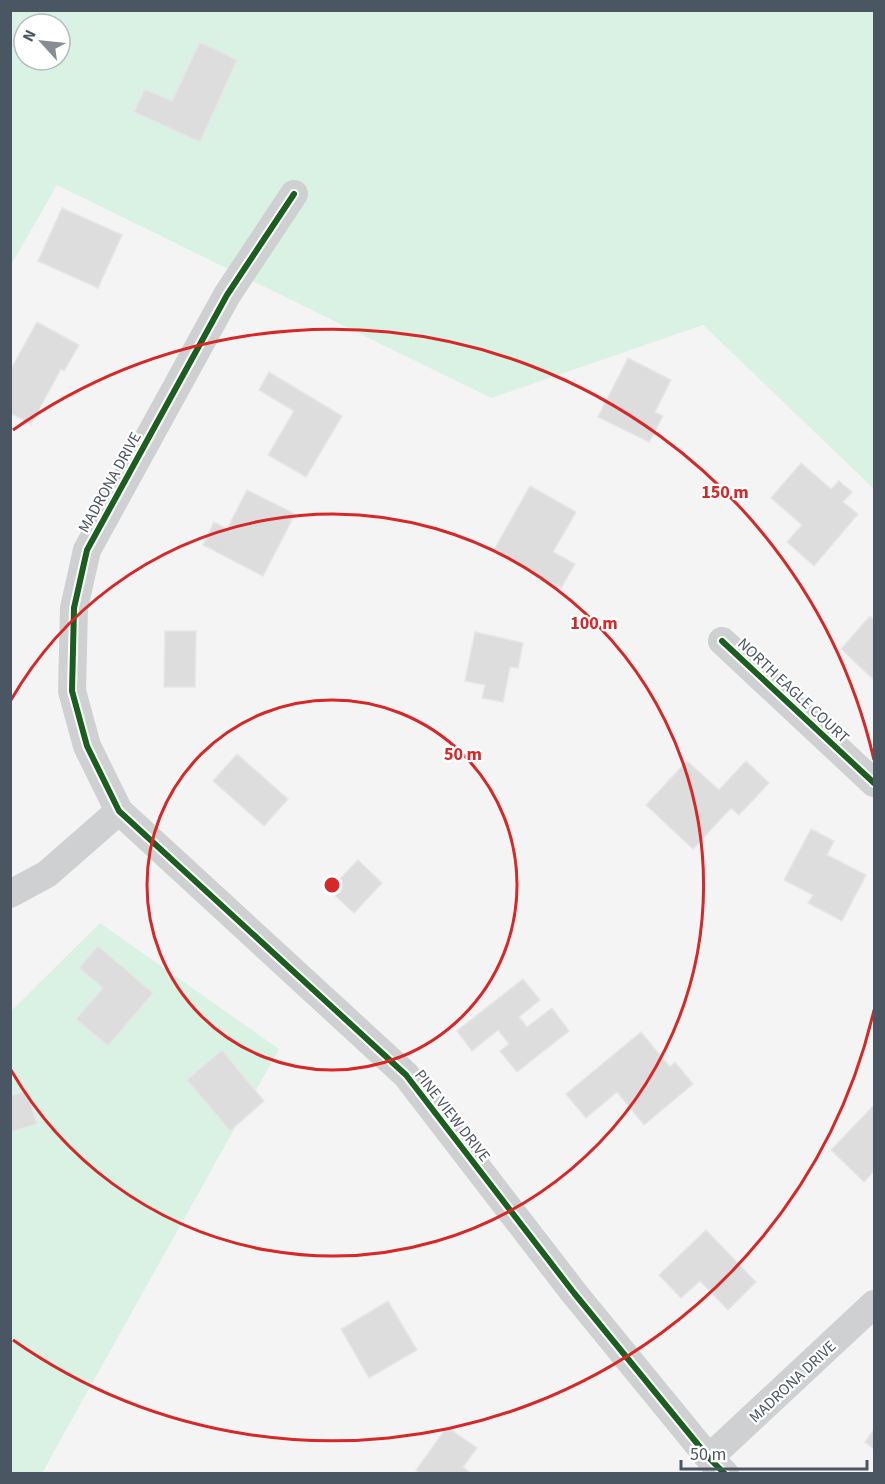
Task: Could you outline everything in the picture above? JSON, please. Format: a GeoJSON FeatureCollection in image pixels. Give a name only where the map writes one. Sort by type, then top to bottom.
{"type":"FeatureCollection","features":[{"type":"Feature","properties":{"kind":"street","name":"MADRONA DRIVE"},"geometry":{"type":"LineString","coordinates":[[120,811],[87,746],[72,691],[74,608],[87,550],[227,295],[294,194]]}},
{"type":"Feature","properties":{"kind":"street","name":"NORTH EAGLE COURT"},"geometry":{"type":"LineString","coordinates":[[722,641],[874,783]]}},
{"type":"Feature","properties":{"kind":"street"},"geometry":{"type":"LineString","coordinates":[[10,894],[47,874],[120,811]]}},
{"type":"Feature","properties":{"kind":"street","name":"PINE VIEW DRIVE"},"geometry":{"type":"LineString","coordinates":[[120,811],[406,1074],[574,1293],[717,1466]]}},
{"type":"Feature","properties":{"kind":"street","name":"MADRONA DRIVE"},"geometry":{"type":"LineString","coordinates":[[717,1466],[874,1304]]}},
{"type":"Feature","properties":{"kind":"green space"},"geometry":{"type":"Polygon","coordinates":[[[10,11],[874,11],[874,489],[703,325],[491,398],[57,185],[11,265],[10,11]]]}},
{"type":"Feature","properties":{"kind":"green space"},"geometry":{"type":"Polygon","coordinates":[[[100,923],[279,1049],[42,1473],[11,1474],[11,1011],[100,923]]]}},
{"type":"Feature","properties":{"kind":"building"},"geometry":{"type":"Polygon","coordinates":[[[200,42],[237,60],[200,142],[134,112],[145,89],[172,101],[200,42]]]}},
{"type":"Feature","properties":{"kind":"building"},"geometry":{"type":"Polygon","coordinates":[[[62,208],[122,235],[98,288],[38,261],[62,208]]]}},
{"type":"Feature","properties":{"kind":"building"},"geometry":{"type":"Polygon","coordinates":[[[37,322],[79,345],[64,371],[61,369],[31,424],[10,413],[10,371],[37,322]]]}},
{"type":"Feature","properties":{"kind":"building"},"geometry":{"type":"Polygon","coordinates":[[[628,358],[671,380],[655,412],[663,416],[649,442],[598,417],[628,358]]]}},
{"type":"Feature","properties":{"kind":"building"},"geometry":{"type":"Polygon","coordinates":[[[269,372],[342,416],[306,477],[268,455],[294,411],[259,390],[269,372]]]}},
{"type":"Feature","properties":{"kind":"building"},"geometry":{"type":"Polygon","coordinates":[[[801,463],[831,489],[839,481],[852,492],[843,502],[858,514],[814,566],[787,542],[802,525],[771,498],[801,463]]]}},
{"type":"Feature","properties":{"kind":"building"},"geometry":{"type":"Polygon","coordinates":[[[530,486],[576,512],[553,552],[575,564],[561,588],[494,550],[530,486]]]}},
{"type":"Feature","properties":{"kind":"building"},"geometry":{"type":"Polygon","coordinates":[[[247,490],[295,514],[263,576],[203,545],[214,522],[227,529],[247,490]]]}},
{"type":"Feature","properties":{"kind":"building"},"geometry":{"type":"Polygon","coordinates":[[[870,616],[874,620],[874,680],[841,649],[870,616]]]}},
{"type":"Feature","properties":{"kind":"building"},"geometry":{"type":"Polygon","coordinates":[[[165,631],[196,631],[195,687],[164,687],[165,631]]]}},
{"type":"Feature","properties":{"kind":"building"},"geometry":{"type":"Polygon","coordinates":[[[475,632],[523,643],[518,668],[510,667],[503,702],[482,698],[485,685],[465,681],[475,632]]]}},
{"type":"Feature","properties":{"kind":"building"},"geometry":{"type":"Polygon","coordinates":[[[237,754],[288,799],[264,826],[213,781],[237,754]]]}},
{"type":"Feature","properties":{"kind":"building"},"geometry":{"type":"Polygon","coordinates":[[[687,761],[719,790],[746,761],[769,783],[739,815],[731,808],[693,849],[646,805],[687,761]]]}},
{"type":"Feature","properties":{"kind":"building"},"geometry":{"type":"Polygon","coordinates":[[[811,829],[834,841],[827,855],[866,875],[842,921],[808,903],[813,895],[784,880],[811,829]]]}},
{"type":"Feature","properties":{"kind":"building"},"geometry":{"type":"Polygon","coordinates":[[[358,860],[382,883],[354,913],[329,890],[358,860]]]}},
{"type":"Feature","properties":{"kind":"building"},"geometry":{"type":"Polygon","coordinates":[[[98,946],[153,993],[108,1046],[76,1019],[103,988],[79,968],[98,946]]]}},
{"type":"Feature","properties":{"kind":"building"},"geometry":{"type":"Polygon","coordinates":[[[523,979],[540,1000],[519,1017],[527,1027],[552,1008],[569,1031],[517,1072],[500,1051],[509,1044],[498,1030],[472,1051],[457,1031],[523,979]]]}},
{"type":"Feature","properties":{"kind":"building"},"geometry":{"type":"Polygon","coordinates":[[[641,1032],[670,1067],[675,1062],[693,1084],[644,1125],[617,1092],[586,1118],[566,1094],[641,1032]]]}},
{"type":"Feature","properties":{"kind":"building"},"geometry":{"type":"Polygon","coordinates":[[[222,1050],[264,1101],[230,1131],[187,1080],[222,1050]]]}},
{"type":"Feature","properties":{"kind":"building"},"geometry":{"type":"Polygon","coordinates":[[[27,1091],[37,1124],[10,1132],[10,1096],[27,1091]]]}},
{"type":"Feature","properties":{"kind":"building"},"geometry":{"type":"Polygon","coordinates":[[[874,1105],[874,1171],[864,1182],[831,1150],[874,1105]]]}},
{"type":"Feature","properties":{"kind":"building"},"geometry":{"type":"Polygon","coordinates":[[[706,1230],[756,1282],[728,1310],[700,1281],[681,1298],[659,1275],[706,1230]]]}},
{"type":"Feature","properties":{"kind":"building"},"geometry":{"type":"Polygon","coordinates":[[[388,1301],[417,1350],[369,1378],[341,1329],[388,1301]]]}},
{"type":"Feature","properties":{"kind":"building"},"geometry":{"type":"Polygon","coordinates":[[[447,1427],[477,1448],[463,1467],[472,1474],[421,1474],[416,1470],[447,1427]]]}},
{"type":"Feature","properties":{"kind":"building"},"geometry":{"type":"Polygon","coordinates":[[[874,1429],[874,1449],[865,1442],[874,1429]]]}},
{"type":"Feature","properties":{"kind":"cycle path"},"geometry":{"type":"LineString","coordinates":[[294,194],[227,295],[87,550],[74,608],[72,691],[87,746],[119,811],[406,1075],[574,1293],[709,1458],[725,1474]]}},
{"type":"Feature","properties":{"kind":"cycle path"},"geometry":{"type":"LineString","coordinates":[[722,641],[874,783]]}}]}
